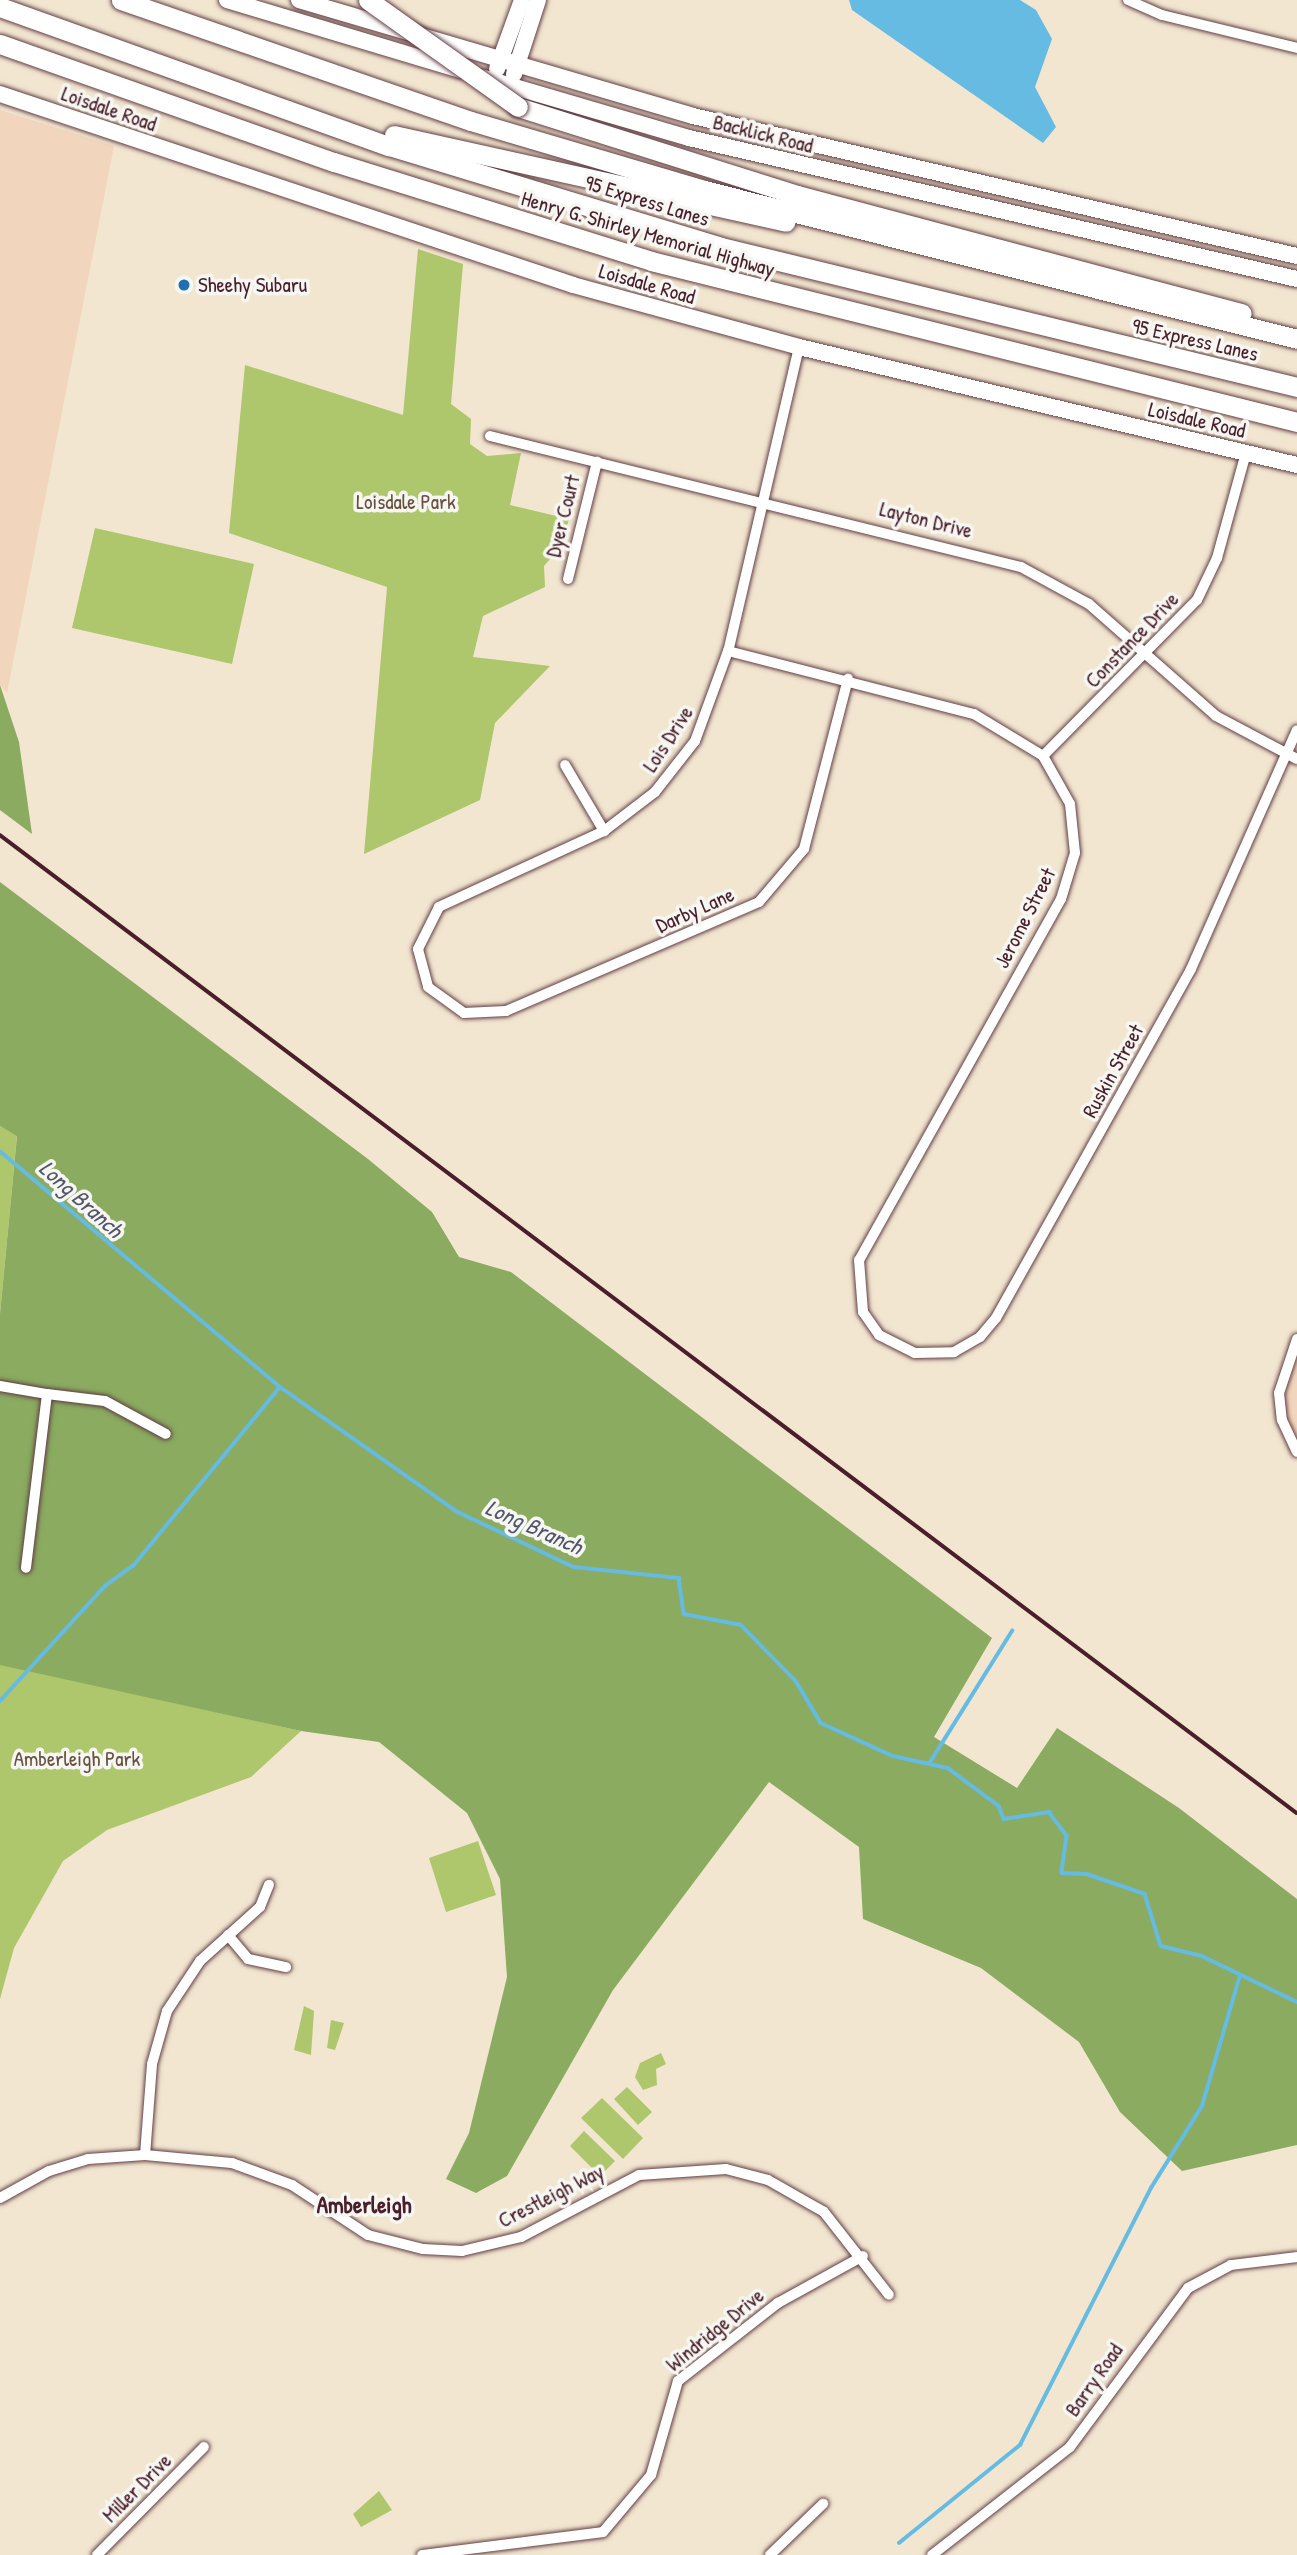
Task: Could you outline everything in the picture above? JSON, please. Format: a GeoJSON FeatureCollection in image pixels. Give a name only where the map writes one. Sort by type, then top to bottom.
{"type":"FeatureCollection","features":[{"type":"Feature","properties":{"kind":"highway"},"geometry":{"type":"LineString","coordinates":[[121,0],[471,121],[838,227],[1297,340]]}},
{"type":"Feature","properties":{"kind":"highway"},"geometry":{"type":"LineString","coordinates":[[368,0],[518,107],[797,195],[1297,327]]}},
{"type":"Feature","properties":{"kind":"highway","name":"95 Express Lanes"},"geometry":{"type":"LineString","coordinates":[[0,6],[198,81],[472,173],[721,247],[1297,387]]}},
{"type":"Feature","properties":{"kind":"highway","name":"Henry G. Shirley Memorial Highway"},"geometry":{"type":"LineString","coordinates":[[0,44],[334,162],[651,261],[1297,422]]}},
{"type":"Feature","properties":{"kind":"highway"},"geometry":{"type":"LineString","coordinates":[[198,81],[435,146],[715,211],[838,227]]}},
{"type":"Feature","properties":{"kind":"main road","name":"Backlick Road"},"geometry":{"type":"LineString","coordinates":[[227,0],[509,88],[925,196],[1297,279]]}},
{"type":"Feature","properties":{"kind":"main road","name":"Backlick Road"},"geometry":{"type":"LineString","coordinates":[[299,0],[516,67],[901,167],[1297,256]]}},
{"type":"Feature","properties":{"kind":"main road"},"geometry":{"type":"LineString","coordinates":[[493,81],[522,0]]}},
{"type":"Feature","properties":{"kind":"main road"},"geometry":{"type":"LineString","coordinates":[[509,88],[538,0]]}},
{"type":"Feature","properties":{"kind":"main road","name":"Loisdale Road"},"geometry":{"type":"LineString","coordinates":[[0,94],[451,246],[800,347],[1297,465]]}},
{"type":"Feature","properties":{"kind":"street"},"geometry":{"type":"LineString","coordinates":[[1128,0],[1162,15],[1297,48]]}},
{"type":"Feature","properties":{"kind":"street","name":"Lois Drive"},"geometry":{"type":"LineString","coordinates":[[425,981],[421,936],[439,907],[604,831],[644,803],[684,758],[712,704],[728,651],[800,347]]}},
{"type":"Feature","properties":{"kind":"street","name":"Layton Drive"},"geometry":{"type":"LineString","coordinates":[[491,436],[763,501],[1021,567],[1089,604],[1216,716],[1292,756]]}},
{"type":"Feature","properties":{"kind":"street","name":"Constance Drive"},"geometry":{"type":"LineString","coordinates":[[1043,756],[1183,620],[1209,578],[1246,453]]}},
{"type":"Feature","properties":{"kind":"street","name":"Dyer Court"},"geometry":{"type":"LineString","coordinates":[[568,579],[597,462]]}},
{"type":"Feature","properties":{"kind":"street","name":"Jerome Street"},"geometry":{"type":"LineString","coordinates":[[728,651],[848,679],[974,713],[1043,756],[1070,804],[1076,836],[1072,870],[862,1253],[856,1280],[863,1312],[895,1346]]}},
{"type":"Feature","properties":{"kind":"street","name":"Darby Lane"},"geometry":{"type":"LineString","coordinates":[[425,981],[456,1010],[490,1015],[759,902],[804,849],[848,679]]}},
{"type":"Feature","properties":{"kind":"street","name":"Ruskin Street"},"geometry":{"type":"LineString","coordinates":[[895,1346],[934,1355],[954,1352],[992,1324],[1191,969],[1292,756],[1297,730]]}},
{"type":"Feature","properties":{"kind":"street"},"geometry":{"type":"LineString","coordinates":[[565,765],[604,831]]}},
{"type":"Feature","properties":{"kind":"street"},"geometry":{"type":"LineString","coordinates":[[1297,1339],[1279,1394],[1282,1420],[1297,1452]]}},
{"type":"Feature","properties":{"kind":"street"},"geometry":{"type":"LineString","coordinates":[[0,1386],[105,1401],[166,1434]]}},
{"type":"Feature","properties":{"kind":"street"},"geometry":{"type":"LineString","coordinates":[[26,1568],[47,1394]]}},
{"type":"Feature","properties":{"kind":"street"},"geometry":{"type":"LineString","coordinates":[[145,2155],[152,2064],[167,2011],[191,1973],[260,1907],[269,1885]]}},
{"type":"Feature","properties":{"kind":"street"},"geometry":{"type":"LineString","coordinates":[[229,1935],[248,1959],[286,1968]]}},
{"type":"Feature","properties":{"kind":"street","name":"Crestleigh Way"},"geometry":{"type":"LineString","coordinates":[[0,2198],[68,2164],[145,2155],[252,2168],[368,2235],[444,2251],[521,2237],[639,2175],[680,2167],[726,2169],[805,2198],[841,2227],[889,2295]]}},
{"type":"Feature","properties":{"kind":"street","name":"Windridge Drive"},"geometry":{"type":"LineString","coordinates":[[423,2555],[603,2532],[651,2476],[678,2381],[778,2303],[863,2256]]}},
{"type":"Feature","properties":{"kind":"street","name":"Barry Road"},"geometry":{"type":"LineString","coordinates":[[932,2555],[1070,2447],[1188,2288],[1231,2265],[1297,2257]]}},
{"type":"Feature","properties":{"kind":"street","name":"Miller Drive"},"geometry":{"type":"LineString","coordinates":[[97,2555],[204,2447]]}},
{"type":"Feature","properties":{"kind":"street"},"geometry":{"type":"LineString","coordinates":[[770,2555],[823,2504]]}},
{"type":"Feature","properties":{"kind":"shaded area"},"geometry":{"type":"Polygon","coordinates":[[[0,110],[114,146],[7,693],[0,685],[0,110]]]}},
{"type":"Feature","properties":{"kind":"shaded area"},"geometry":{"type":"Polygon","coordinates":[[[1297,1346],[1297,1441],[1282,1420],[1284,1363],[1297,1346]]]}},
{"type":"Feature","properties":{"kind":"green space","name":"Loisdale Park"},"geometry":{"type":"Polygon","coordinates":[[[418,249],[463,264],[451,404],[471,419],[470,444],[487,456],[521,453],[510,505],[569,519],[562,545],[544,566],[545,587],[483,616],[473,657],[550,666],[495,723],[480,800],[364,854],[387,587],[229,533],[245,365],[403,415],[418,249]]]}},
{"type":"Feature","properties":{"kind":"green space"},"geometry":{"type":"Polygon","coordinates":[[[95,528],[254,564],[232,664],[72,628],[95,528]]]}},
{"type":"Feature","properties":{"kind":"green space"},"geometry":{"type":"Polygon","coordinates":[[[0,685],[19,742],[32,834],[0,810],[0,685]]]}},
{"type":"Feature","properties":{"kind":"green space"},"geometry":{"type":"Polygon","coordinates":[[[0,882],[368,1159],[432,1212],[459,1257],[511,1272],[992,1638],[934,1737],[1017,1788],[1057,1728],[1179,1808],[1297,1899],[1297,2145],[1182,2171],[1120,2112],[1079,2042],[981,1968],[863,1919],[859,1847],[769,1782],[613,1990],[507,2176],[476,2193],[446,2179],[469,2133],[507,1977],[500,1879],[467,1813],[379,1742],[301,1731],[0,1665],[0,1314],[17,1136],[0,1126],[0,882]]]}},
{"type":"Feature","properties":{"kind":"green space"},"geometry":{"type":"Polygon","coordinates":[[[0,1126],[17,1135],[0,1314],[0,1126]]]}},
{"type":"Feature","properties":{"kind":"green space","name":"Amberleigh Park"},"geometry":{"type":"Polygon","coordinates":[[[0,1664],[301,1731],[251,1777],[107,1830],[63,1861],[14,1948],[0,1999],[0,1664]]]}},
{"type":"Feature","properties":{"kind":"green space"},"geometry":{"type":"Polygon","coordinates":[[[478,1841],[496,1895],[446,1912],[429,1858],[478,1841]]]}},
{"type":"Feature","properties":{"kind":"green space"},"geometry":{"type":"Polygon","coordinates":[[[304,2006],[314,2011],[311,2055],[294,2050],[304,2006]]]}},
{"type":"Feature","properties":{"kind":"green space"},"geometry":{"type":"Polygon","coordinates":[[[331,2020],[344,2023],[335,2050],[327,2048],[331,2020]]]}},
{"type":"Feature","properties":{"kind":"green space"},"geometry":{"type":"Polygon","coordinates":[[[661,2053],[666,2064],[656,2069],[657,2085],[643,2090],[635,2077],[640,2063],[661,2053]]]}},
{"type":"Feature","properties":{"kind":"green space"},"geometry":{"type":"Polygon","coordinates":[[[627,2087],[652,2112],[638,2125],[614,2099],[627,2087]]]}},
{"type":"Feature","properties":{"kind":"green space"},"geometry":{"type":"Polygon","coordinates":[[[602,2098],[643,2138],[623,2159],[581,2118],[602,2098]]]}},
{"type":"Feature","properties":{"kind":"green space"},"geometry":{"type":"Polygon","coordinates":[[[584,2131],[615,2161],[600,2176],[570,2146],[584,2131]]]}},
{"type":"Feature","properties":{"kind":"green space"},"geometry":{"type":"Polygon","coordinates":[[[379,2491],[392,2510],[361,2527],[353,2514],[379,2491]]]}},
{"type":"Feature","properties":{"kind":"water"},"geometry":{"type":"Polygon","coordinates":[[[849,0],[1020,0],[1036,10],[1052,39],[1035,87],[1056,127],[1043,143],[852,10],[849,0]]]}},
{"type":"Feature","properties":{"kind":"waterway","name":"Long Branch"},"geometry":{"type":"LineString","coordinates":[[0,1151],[280,1387],[458,1512],[574,1567],[679,1578],[684,1614],[741,1625],[796,1681],[821,1723],[893,1756],[948,1768],[999,1806],[1004,1819],[1049,1812],[1067,1836],[1062,1873],[1087,1874],[1145,1894],[1161,1946],[1202,1956],[1297,2002]]}},
{"type":"Feature","properties":{"kind":"waterway"},"geometry":{"type":"LineString","coordinates":[[0,1701],[105,1586],[133,1566],[279,1388]]}},
{"type":"Feature","properties":{"kind":"waterway"},"geometry":{"type":"LineString","coordinates":[[929,1764],[1012,1631]]}},
{"type":"Feature","properties":{"kind":"waterway"},"geometry":{"type":"LineString","coordinates":[[899,2543],[1020,2445],[1151,2188],[1202,2106],[1240,1975]]}},
{"type":"Feature","properties":{"kind":"railway"},"geometry":{"type":"LineString","coordinates":[[0,835],[1297,1813]]}},
{"type":"Feature","properties":{"kind":"place","name":"Sheehy Subaru"},"geometry":{"type":"Point","coordinates":[184,285]}},
{"type":"Feature","properties":{"kind":"district","name":"Amberleigh"},"geometry":{"type":"Point","coordinates":[364,2205]}}]}
